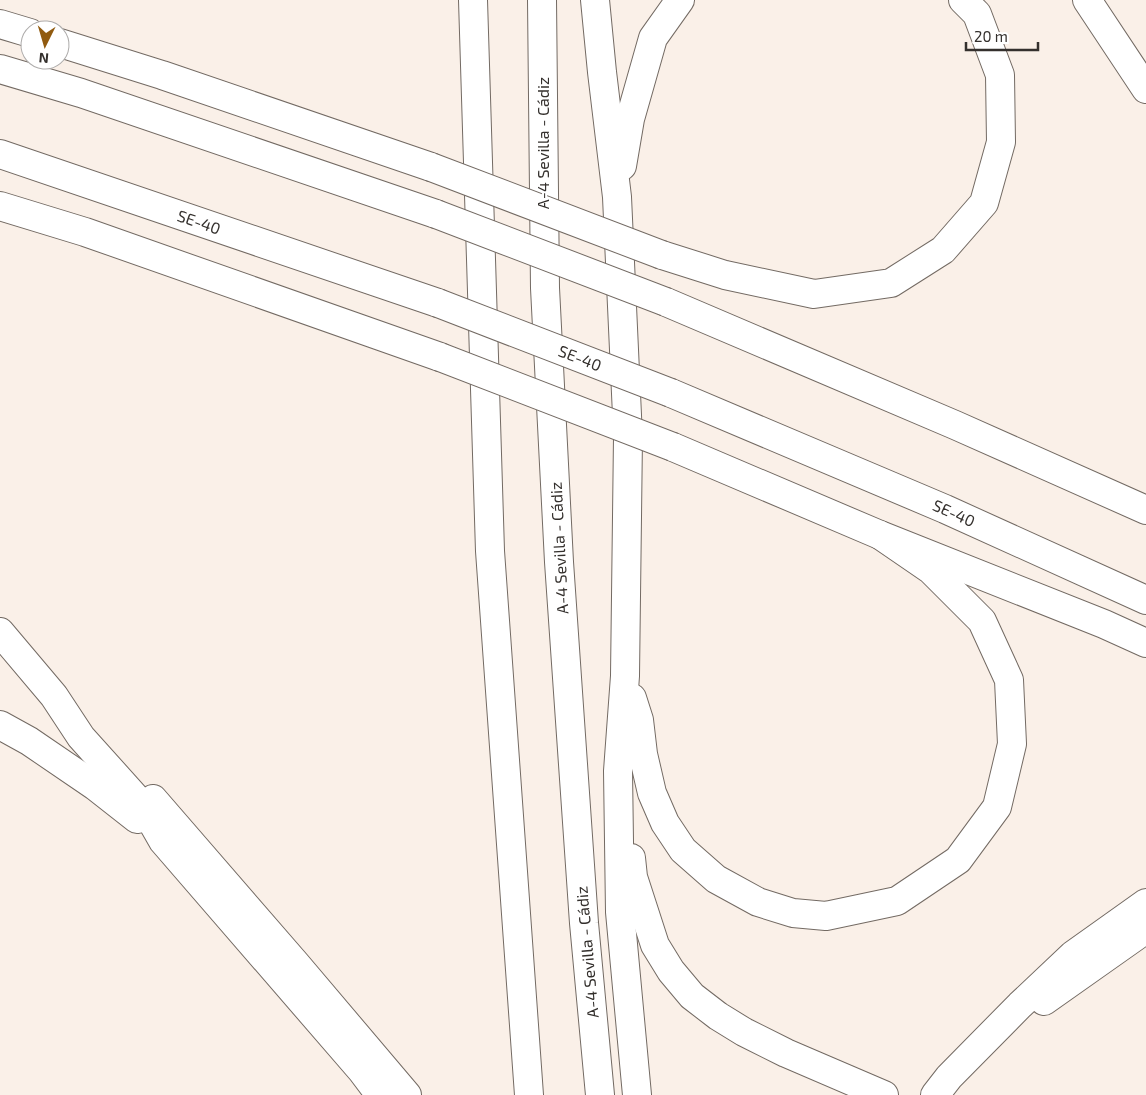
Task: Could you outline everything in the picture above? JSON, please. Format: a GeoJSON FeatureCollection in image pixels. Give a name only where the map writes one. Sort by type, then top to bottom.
{"type":"FeatureCollection","features":[{"type":"Feature","properties":{"kind":"highway"},"geometry":{"type":"LineString","coordinates":[[473,0],[490,551],[529,1095]]}},
{"type":"Feature","properties":{"kind":"highway","name":"A-4 Sevilla - Cádiz"},"geometry":{"type":"LineString","coordinates":[[542,0],[545,298],[560,582],[584,923],[600,1095]]}},
{"type":"Feature","properties":{"kind":"highway"},"geometry":{"type":"LineString","coordinates":[[595,0],[617,197],[628,437],[625,676],[618,771],[620,912],[637,1095]]}},
{"type":"Feature","properties":{"kind":"highway"},"geometry":{"type":"LineString","coordinates":[[617,197],[630,119],[653,38],[680,0]]}},
{"type":"Feature","properties":{"kind":"highway"},"geometry":{"type":"LineString","coordinates":[[70,46],[162,75],[431,167],[662,255],[725,275],[814,294],[891,283],[943,250],[984,203],[1001,142],[1000,75],[977,14],[963,0]]}},
{"type":"Feature","properties":{"kind":"highway"},"geometry":{"type":"LineString","coordinates":[[1087,0],[1146,89]]}},
{"type":"Feature","properties":{"kind":"highway"},"geometry":{"type":"LineString","coordinates":[[0,24],[20,30]]}},
{"type":"Feature","properties":{"kind":"highway"},"geometry":{"type":"LineString","coordinates":[[0,69],[81,93],[436,214],[666,302],[955,425],[1146,510]]}},
{"type":"Feature","properties":{"kind":"highway","name":"SE-40"},"geometry":{"type":"LineString","coordinates":[[0,154],[438,303],[671,393],[945,509],[1146,600]]}},
{"type":"Feature","properties":{"kind":"highway"},"geometry":{"type":"LineString","coordinates":[[0,206],[85,232],[440,357],[672,447],[880,535],[1104,624],[1146,643]]}},
{"type":"Feature","properties":{"kind":"highway"},"geometry":{"type":"LineString","coordinates":[[625,676],[639,720],[643,754],[652,792],[665,824],[683,850],[716,879],[758,902],[793,913],[826,916],[897,901],[958,860],[997,807],[1012,744],[1010,680],[982,621],[931,570],[880,535]]}},
{"type":"Feature","properties":{"kind":"highway"},"geometry":{"type":"LineString","coordinates":[[0,632],[54,696],[81,737],[142,806],[163,841],[362,1071],[380,1095]]}},
{"type":"Feature","properties":{"kind":"highway"},"geometry":{"type":"LineString","coordinates":[[54,696],[92,728],[407,1095]]}},
{"type":"Feature","properties":{"kind":"highway"},"geometry":{"type":"LineString","coordinates":[[0,724],[30,740],[95,786],[163,841]]}},
{"type":"Feature","properties":{"kind":"highway"},"geometry":{"type":"LineString","coordinates":[[618,771],[633,877],[655,945],[671,971],[692,996],[718,1016],[744,1032],[786,1053],[884,1095]]}},
{"type":"Feature","properties":{"kind":"highway"},"geometry":{"type":"LineString","coordinates":[[952,1086],[1020,1005],[1073,955],[1146,903]]}},
{"type":"Feature","properties":{"kind":"highway"},"geometry":{"type":"LineString","coordinates":[[952,1086],[1034,1008],[1146,929]]}},
{"type":"Feature","properties":{"kind":"highway"},"geometry":{"type":"LineString","coordinates":[[1116,950],[1146,935]]}}]}
